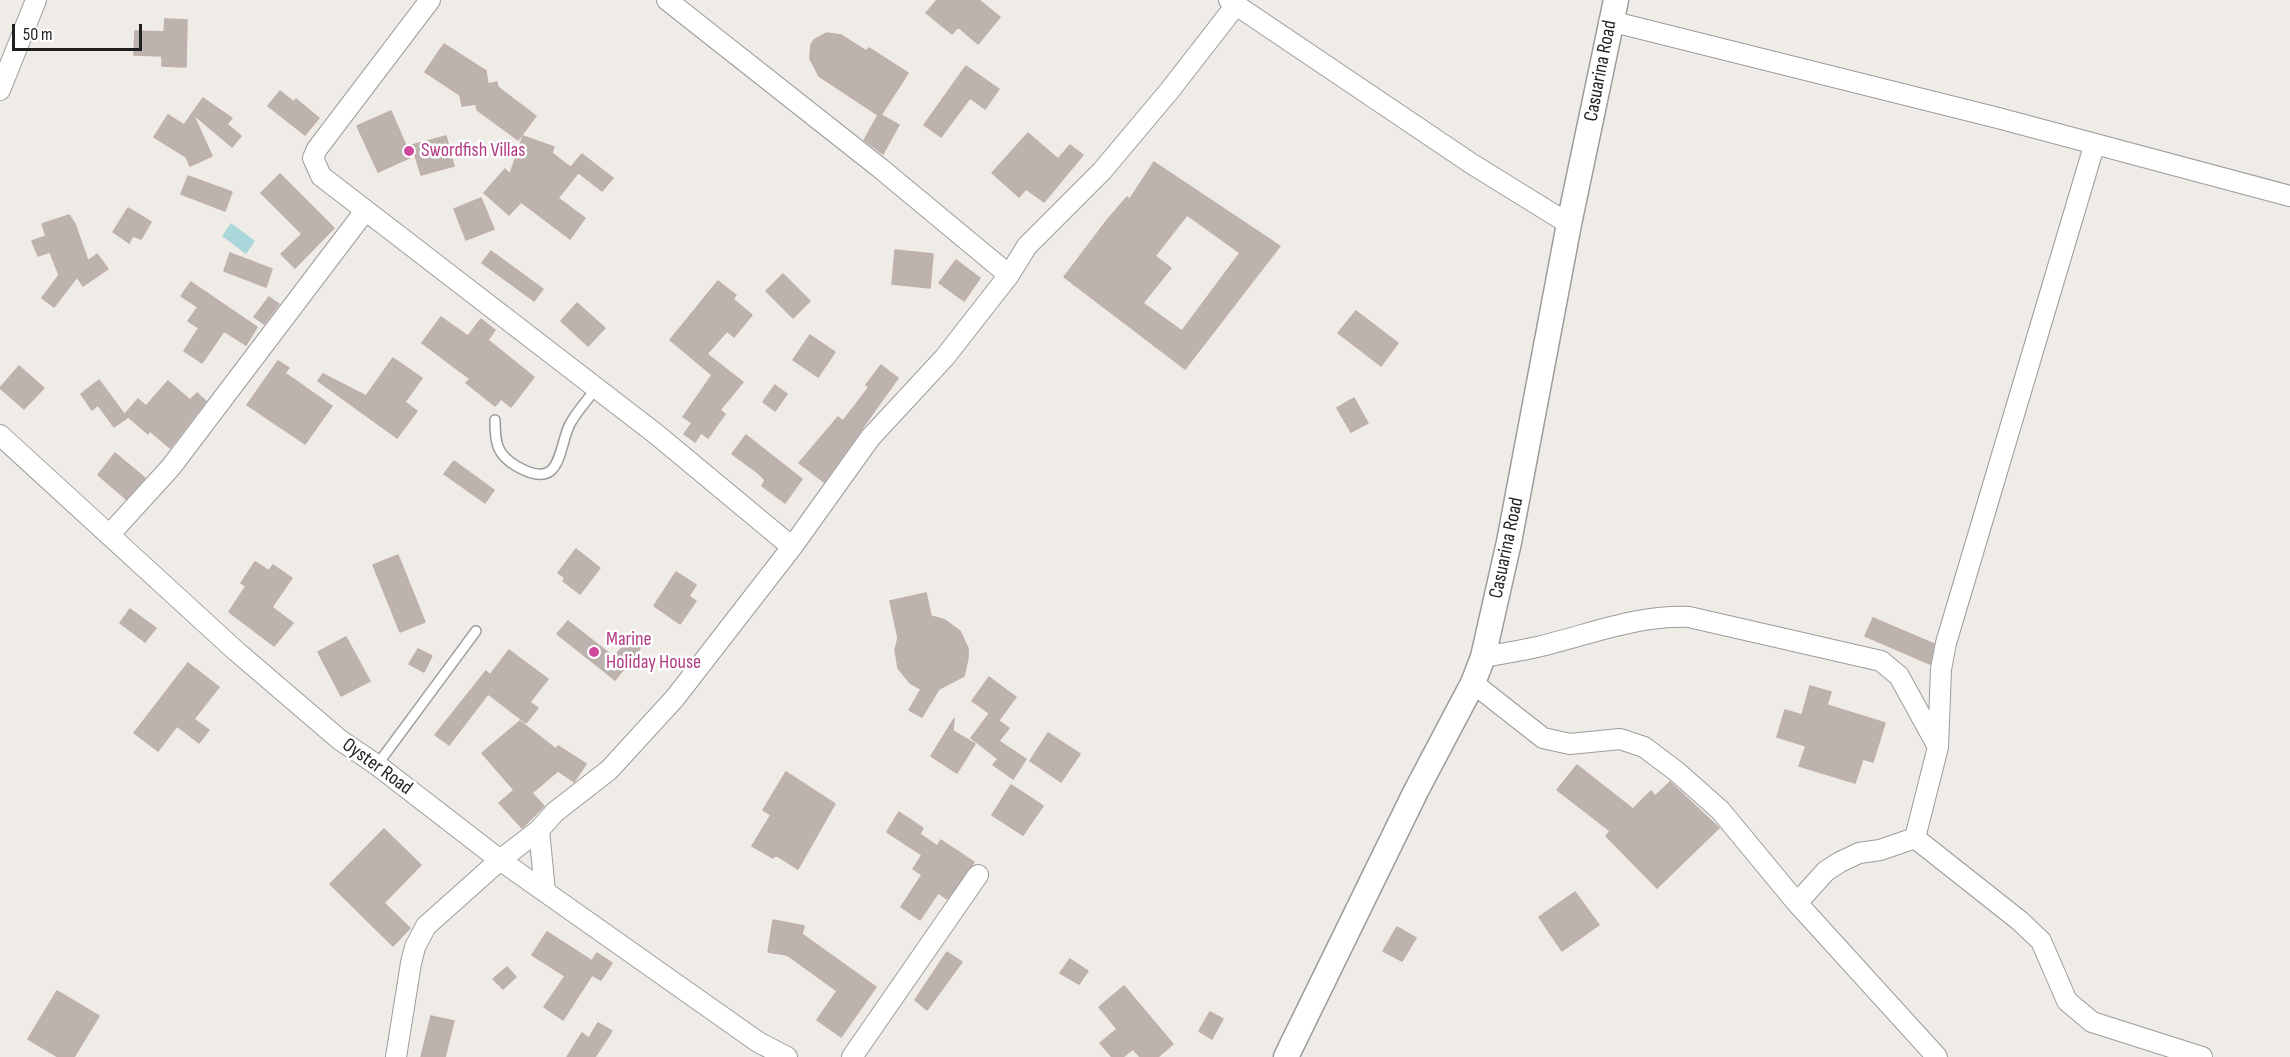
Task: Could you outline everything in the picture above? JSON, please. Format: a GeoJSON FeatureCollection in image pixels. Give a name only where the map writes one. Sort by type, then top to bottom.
{"type":"FeatureCollection","features":[{"type":"Feature","properties":{"kind":"street"},"geometry":{"type":"LineString","coordinates":[[430,0],[317,149],[314,158],[321,176],[596,388],[792,547]]}},
{"type":"Feature","properties":{"kind":"street"},"geometry":{"type":"LineString","coordinates":[[667,0],[880,168],[1009,275]]}},
{"type":"Feature","properties":{"kind":"street"},"geometry":{"type":"LineString","coordinates":[[0,90],[34,1]]}},
{"type":"Feature","properties":{"kind":"street"},"geometry":{"type":"LineString","coordinates":[[396,1057],[415,946],[426,926],[500,860],[539,830],[555,813],[609,770],[675,698],[792,547],[870,438],[945,357],[1009,275],[1027,246],[1102,171],[1170,90],[1232,3],[1472,164],[1569,224]]}},
{"type":"Feature","properties":{"kind":"street"},"geometry":{"type":"LineString","coordinates":[[1613,10],[2094,146],[2290,196]]}},
{"type":"Feature","properties":{"kind":"street","name":"Casuarina Road"},"geometry":{"type":"LineString","coordinates":[[1286,1057],[1363,898],[1473,683],[1483,657],[1512,531],[1569,224],[1613,10]]}},
{"type":"Feature","properties":{"kind":"street"},"geometry":{"type":"LineString","coordinates":[[1915,838],[1938,747],[1941,669],[1946,643],[2094,146]]}},
{"type":"Feature","properties":{"kind":"street"},"geometry":{"type":"LineString","coordinates":[[110,534],[171,467],[365,211]]}},
{"type":"Feature","properties":{"kind":"street","name":"Oyster Road"},"geometry":{"type":"LineString","coordinates":[[0,435],[283,694],[340,740],[377,765],[500,860],[758,1042],[787,1057]]}},
{"type":"Feature","properties":{"kind":"street"},"geometry":{"type":"LineString","coordinates":[[1483,657],[1538,646],[1627,621],[1664,616],[1689,617],[1881,661],[1899,676],[1938,747]]}},
{"type":"Feature","properties":{"kind":"street"},"geometry":{"type":"LineString","coordinates":[[1473,683],[1543,738],[1570,744],[1620,739],[1644,747],[1676,771],[1720,810],[1797,903],[1937,1057]]}},
{"type":"Feature","properties":{"kind":"street"},"geometry":{"type":"LineString","coordinates":[[539,830],[545,891]]}},
{"type":"Feature","properties":{"kind":"street"},"geometry":{"type":"LineString","coordinates":[[1797,903],[1826,871],[1840,862],[1859,853],[1880,850],[1915,838]]}},
{"type":"Feature","properties":{"kind":"street"},"geometry":{"type":"LineString","coordinates":[[1915,838],[2020,921],[2041,942],[2067,1001],[2078,1012],[2092,1022],[2202,1057]]}},
{"type":"Feature","properties":{"kind":"street"},"geometry":{"type":"LineString","coordinates":[[852,1057],[978,875]]}},
{"type":"Feature","properties":{"kind":"lane"},"geometry":{"type":"LineString","coordinates":[[495,420],[496,444],[509,462],[528,472],[543,474],[555,466],[564,450],[569,426],[596,388]]}},
{"type":"Feature","properties":{"kind":"lane"},"geometry":{"type":"LineString","coordinates":[[377,765],[476,631]]}},
{"type":"Feature","properties":{"kind":"water"},"geometry":{"type":"Polygon","coordinates":[[[231,223],[255,241],[246,254],[222,236],[231,223]]]}},
{"type":"Feature","properties":{"kind":"building"},"geometry":{"type":"Polygon","coordinates":[[[937,0],[979,0],[1000,17],[978,44],[958,27],[952,34],[926,13],[937,0]]]}},
{"type":"Feature","properties":{"kind":"building"},"geometry":{"type":"Polygon","coordinates":[[[165,19],[187,20],[186,67],[162,66],[162,56],[134,55],[135,31],[164,32],[165,19]]]}},
{"type":"Feature","properties":{"kind":"building"},"geometry":{"type":"Polygon","coordinates":[[[827,33],[841,35],[866,51],[869,48],[908,73],[881,115],[899,125],[883,154],[864,140],[878,115],[819,76],[810,59],[811,45],[814,40],[827,33]]]}},
{"type":"Feature","properties":{"kind":"building"},"geometry":{"type":"Polygon","coordinates":[[[444,44],[486,71],[488,84],[497,82],[498,87],[536,116],[518,140],[477,110],[476,104],[462,106],[460,95],[425,72],[444,44]]]}},
{"type":"Feature","properties":{"kind":"building"},"geometry":{"type":"Polygon","coordinates":[[[966,66],[999,89],[985,109],[970,98],[941,137],[924,125],[966,66]]]}},
{"type":"Feature","properties":{"kind":"building"},"geometry":{"type":"Polygon","coordinates":[[[280,91],[294,102],[296,99],[319,118],[305,135],[268,106],[280,91]]]}},
{"type":"Feature","properties":{"kind":"building"},"geometry":{"type":"Polygon","coordinates":[[[203,98],[232,118],[227,124],[241,136],[232,147],[193,114],[212,156],[190,166],[186,157],[154,137],[168,115],[184,125],[203,98]]]}},
{"type":"Feature","properties":{"kind":"building"},"geometry":{"type":"Polygon","coordinates":[[[391,111],[411,157],[378,172],[357,126],[391,111]]]}},
{"type":"Feature","properties":{"kind":"building"},"geometry":{"type":"Polygon","coordinates":[[[1028,133],[1058,159],[1070,145],[1083,155],[1044,202],[1026,189],[1019,197],[992,173],[1028,133]]]}},
{"type":"Feature","properties":{"kind":"building"},"geometry":{"type":"Polygon","coordinates":[[[446,136],[454,166],[421,175],[412,145],[446,136]]]}},
{"type":"Feature","properties":{"kind":"building"},"geometry":{"type":"Polygon","coordinates":[[[523,136],[554,147],[552,153],[578,173],[558,198],[585,218],[570,239],[521,202],[509,215],[484,193],[505,169],[510,174],[523,136]]]}},
{"type":"Feature","properties":{"kind":"building"},"geometry":{"type":"Polygon","coordinates":[[[582,154],[613,178],[602,191],[571,167],[582,154]]]}},
{"type":"Feature","properties":{"kind":"building"},"geometry":{"type":"Polygon","coordinates":[[[1154,162],[1280,246],[1185,369],[1064,277],[1108,219],[1127,197],[1130,199],[1154,162]],[[1187,215],[1155,256],[1171,268],[1143,303],[1182,331],[1240,253],[1187,215]]]}},
{"type":"Feature","properties":{"kind":"building"},"geometry":{"type":"Polygon","coordinates":[[[280,174],[334,228],[295,268],[281,254],[302,234],[261,193],[280,174]]]}},
{"type":"Feature","properties":{"kind":"building"},"geometry":{"type":"Polygon","coordinates":[[[188,176],[232,192],[225,211],[181,194],[188,176]]]}},
{"type":"Feature","properties":{"kind":"building"},"geometry":{"type":"Polygon","coordinates":[[[481,198],[494,229],[466,240],[454,209],[481,198]]]}},
{"type":"Feature","properties":{"kind":"building"},"geometry":{"type":"Polygon","coordinates":[[[128,208],[151,222],[141,239],[133,236],[129,243],[113,232],[128,208]]]}},
{"type":"Feature","properties":{"kind":"building"},"geometry":{"type":"Polygon","coordinates":[[[69,215],[75,224],[88,261],[97,254],[108,269],[83,286],[77,277],[54,307],[42,298],[59,275],[50,252],[38,256],[32,241],[46,236],[42,224],[69,215]]]}},
{"type":"Feature","properties":{"kind":"building"},"geometry":{"type":"Polygon","coordinates":[[[895,250],[933,254],[930,288],[892,284],[895,250]]]}},
{"type":"Feature","properties":{"kind":"building"},"geometry":{"type":"Polygon","coordinates":[[[491,251],[543,289],[534,301],[482,263],[491,251]]]}},
{"type":"Feature","properties":{"kind":"building"},"geometry":{"type":"Polygon","coordinates":[[[230,253],[272,269],[266,287],[224,271],[230,253]]]}},
{"type":"Feature","properties":{"kind":"building"},"geometry":{"type":"Polygon","coordinates":[[[956,260],[980,278],[964,301],[939,283],[956,260]]]}},
{"type":"Feature","properties":{"kind":"building"},"geometry":{"type":"Polygon","coordinates":[[[783,274],[810,301],[793,318],[766,291],[783,274]]]}},
{"type":"Feature","properties":{"kind":"building"},"geometry":{"type":"Polygon","coordinates":[[[718,281],[736,295],[733,299],[752,315],[734,337],[727,331],[707,354],[743,382],[720,410],[725,414],[708,438],[701,433],[695,442],[684,434],[692,423],[683,417],[712,375],[670,340],[718,281]]]}},
{"type":"Feature","properties":{"kind":"building"},"geometry":{"type":"Polygon","coordinates":[[[191,282],[257,327],[246,345],[224,331],[202,363],[184,351],[199,328],[188,321],[198,307],[181,296],[191,282]]]}},
{"type":"Feature","properties":{"kind":"building"},"geometry":{"type":"Polygon","coordinates":[[[269,297],[279,304],[264,324],[254,317],[269,297]]]}},
{"type":"Feature","properties":{"kind":"building"},"geometry":{"type":"Polygon","coordinates":[[[577,303],[605,328],[588,346],[561,321],[577,303]]]}},
{"type":"Feature","properties":{"kind":"building"},"geometry":{"type":"Polygon","coordinates":[[[1356,311],[1398,343],[1381,366],[1338,333],[1356,311]]]}},
{"type":"Feature","properties":{"kind":"building"},"geometry":{"type":"Polygon","coordinates":[[[441,317],[468,336],[481,319],[495,330],[488,340],[534,377],[511,407],[501,399],[495,406],[466,383],[470,379],[422,343],[441,317]]]}},
{"type":"Feature","properties":{"kind":"building"},"geometry":{"type":"Polygon","coordinates":[[[810,335],[835,352],[818,377],[793,360],[810,335]]]}},
{"type":"Feature","properties":{"kind":"building"},"geometry":{"type":"Polygon","coordinates":[[[393,358],[422,378],[405,402],[417,411],[397,438],[318,381],[323,374],[366,396],[393,358]]]}},
{"type":"Feature","properties":{"kind":"building"},"geometry":{"type":"Polygon","coordinates":[[[278,361],[289,368],[285,373],[332,406],[305,444],[247,405],[278,361]]]}},
{"type":"Feature","properties":{"kind":"building"},"geometry":{"type":"Polygon","coordinates":[[[881,365],[898,378],[824,482],[799,463],[838,417],[843,421],[869,387],[866,385],[881,365]]]}},
{"type":"Feature","properties":{"kind":"building"},"geometry":{"type":"Polygon","coordinates":[[[19,366],[44,388],[24,409],[0,388],[19,366]]]}},
{"type":"Feature","properties":{"kind":"building"},"geometry":{"type":"Polygon","coordinates":[[[99,380],[127,418],[114,427],[98,405],[92,410],[81,394],[99,380]]]}},
{"type":"Feature","properties":{"kind":"building"},"geometry":{"type":"Polygon","coordinates":[[[168,381],[190,400],[197,393],[206,401],[170,448],[150,431],[148,434],[125,414],[138,399],[146,406],[168,381]]]}},
{"type":"Feature","properties":{"kind":"building"},"geometry":{"type":"Polygon","coordinates":[[[775,385],[787,394],[775,411],[763,402],[775,385]]]}},
{"type":"Feature","properties":{"kind":"building"},"geometry":{"type":"Polygon","coordinates":[[[1354,398],[1368,423],[1351,432],[1337,408],[1354,398]]]}},
{"type":"Feature","properties":{"kind":"building"},"geometry":{"type":"Polygon","coordinates":[[[746,435],[802,479],[785,503],[762,486],[765,480],[758,473],[732,454],[746,435]]]}},
{"type":"Feature","properties":{"kind":"building"},"geometry":{"type":"Polygon","coordinates":[[[115,453],[145,478],[126,499],[98,475],[115,453]]]}},
{"type":"Feature","properties":{"kind":"building"},"geometry":{"type":"Polygon","coordinates":[[[454,461],[494,490],[485,503],[444,474],[454,461]]]}},
{"type":"Feature","properties":{"kind":"building"},"geometry":{"type":"Polygon","coordinates":[[[576,549],[600,568],[580,594],[563,581],[565,578],[558,573],[576,549]]]}},
{"type":"Feature","properties":{"kind":"building"},"geometry":{"type":"Polygon","coordinates":[[[398,555],[425,622],[400,632],[373,565],[398,555]]]}},
{"type":"Feature","properties":{"kind":"building"},"geometry":{"type":"Polygon","coordinates":[[[255,562],[269,571],[273,565],[292,578],[272,607],[293,623],[274,646],[229,612],[246,586],[241,583],[255,562]]]}},
{"type":"Feature","properties":{"kind":"building"},"geometry":{"type":"Polygon","coordinates":[[[676,572],[696,585],[689,596],[696,601],[680,624],[654,606],[676,572]]]}},
{"type":"Feature","properties":{"kind":"building"},"geometry":{"type":"Polygon","coordinates":[[[926,593],[931,616],[945,620],[960,631],[968,648],[968,658],[964,676],[939,689],[922,717],[909,710],[921,689],[910,683],[898,668],[895,650],[898,638],[890,601],[926,593]]]}},
{"type":"Feature","properties":{"kind":"building"},"geometry":{"type":"Polygon","coordinates":[[[130,609],[156,628],[145,642],[120,623],[130,609]]]}},
{"type":"Feature","properties":{"kind":"building"},"geometry":{"type":"Polygon","coordinates":[[[1873,618],[1934,644],[1930,664],[1865,636],[1873,618]]]}},
{"type":"Feature","properties":{"kind":"building","name":"Marine Holiday House"},"geometry":{"type":"Polygon","coordinates":[[[568,621],[614,657],[630,638],[641,647],[615,680],[557,634],[568,621]]]}},
{"type":"Feature","properties":{"kind":"building"},"geometry":{"type":"Polygon","coordinates":[[[346,637],[370,681],[341,696],[318,652],[346,637]]]}},
{"type":"Feature","properties":{"kind":"building"},"geometry":{"type":"Polygon","coordinates":[[[418,649],[432,656],[424,672],[409,664],[418,649]]]}},
{"type":"Feature","properties":{"kind":"building"},"geometry":{"type":"Polygon","coordinates":[[[509,650],[548,679],[530,702],[538,708],[526,723],[488,694],[449,745],[435,735],[486,671],[490,675],[509,650]]]}},
{"type":"Feature","properties":{"kind":"building"},"geometry":{"type":"Polygon","coordinates":[[[188,663],[219,687],[194,719],[209,730],[199,743],[177,726],[158,751],[134,733],[188,663]]]}},
{"type":"Feature","properties":{"kind":"building"},"geometry":{"type":"Polygon","coordinates":[[[989,677],[1016,697],[999,720],[972,701],[989,677]]]}},
{"type":"Feature","properties":{"kind":"building"},"geometry":{"type":"Polygon","coordinates":[[[1810,686],[1831,692],[1827,705],[1885,723],[1873,762],[1863,759],[1855,783],[1799,766],[1806,746],[1777,737],[1785,710],[1802,715],[1810,686]]]}},
{"type":"Feature","properties":{"kind":"building"},"geometry":{"type":"Polygon","coordinates":[[[989,714],[1009,728],[999,741],[1026,759],[1013,779],[993,765],[998,759],[971,738],[989,714]]]}},
{"type":"Feature","properties":{"kind":"building"},"geometry":{"type":"Polygon","coordinates":[[[954,719],[953,731],[975,744],[957,773],[931,756],[954,719]]]}},
{"type":"Feature","properties":{"kind":"building"},"geometry":{"type":"Polygon","coordinates":[[[520,721],[556,749],[558,746],[586,764],[574,782],[558,771],[532,793],[544,806],[522,828],[499,803],[514,790],[482,753],[520,721]]]}},
{"type":"Feature","properties":{"kind":"building"},"geometry":{"type":"Polygon","coordinates":[[[1048,733],[1080,754],[1061,782],[1030,761],[1048,733]]]}},
{"type":"Feature","properties":{"kind":"building"},"geometry":{"type":"Polygon","coordinates":[[[1577,765],[1633,809],[1651,791],[1655,796],[1670,782],[1719,828],[1657,888],[1606,836],[1610,831],[1557,790],[1577,765]]]}},
{"type":"Feature","properties":{"kind":"building"},"geometry":{"type":"Polygon","coordinates":[[[786,772],[835,804],[798,869],[776,855],[773,858],[752,846],[771,815],[763,810],[786,772]]]}},
{"type":"Feature","properties":{"kind":"building"},"geometry":{"type":"Polygon","coordinates":[[[1011,785],[1043,806],[1023,835],[992,815],[1011,785]]]}},
{"type":"Feature","properties":{"kind":"building"},"geometry":{"type":"Polygon","coordinates":[[[899,812],[923,828],[920,834],[937,846],[941,840],[974,862],[947,899],[938,893],[920,920],[901,907],[922,875],[913,869],[922,855],[887,832],[899,812]]]}},
{"type":"Feature","properties":{"kind":"building"},"geometry":{"type":"Polygon","coordinates":[[[384,829],[421,865],[384,903],[410,928],[393,946],[330,884],[384,829]]]}},
{"type":"Feature","properties":{"kind":"building"},"geometry":{"type":"Polygon","coordinates":[[[1575,892],[1599,925],[1562,951],[1539,917],[1575,892]]]}},
{"type":"Feature","properties":{"kind":"building"},"geometry":{"type":"Polygon","coordinates":[[[773,920],[804,926],[802,934],[876,987],[841,1037],[817,1020],[837,991],[787,955],[768,952],[773,920]]]}},
{"type":"Feature","properties":{"kind":"building"},"geometry":{"type":"Polygon","coordinates":[[[1397,927],[1416,938],[1402,961],[1383,951],[1397,927]]]}},
{"type":"Feature","properties":{"kind":"building"},"geometry":{"type":"Polygon","coordinates":[[[547,932],[592,961],[597,953],[612,963],[601,980],[592,975],[563,1020],[544,1007],[565,976],[532,955],[547,932]]]}},
{"type":"Feature","properties":{"kind":"building"},"geometry":{"type":"Polygon","coordinates":[[[947,952],[962,962],[927,1010],[915,1000],[947,952]]]}},
{"type":"Feature","properties":{"kind":"building"},"geometry":{"type":"Polygon","coordinates":[[[1070,959],[1088,971],[1079,984],[1060,973],[1070,959]]]}},
{"type":"Feature","properties":{"kind":"building"},"geometry":{"type":"Polygon","coordinates":[[[507,967],[516,977],[503,989],[493,979],[507,967]]]}},
{"type":"Feature","properties":{"kind":"building"},"geometry":{"type":"Polygon","coordinates":[[[1124,986],[1173,1044],[1158,1057],[1140,1057],[1133,1049],[1123,1057],[1112,1057],[1100,1043],[1117,1029],[1099,1007],[1124,986]]]}},
{"type":"Feature","properties":{"kind":"building"},"geometry":{"type":"Polygon","coordinates":[[[57,991],[99,1016],[74,1057],[58,1057],[28,1039],[57,991]]]}},
{"type":"Feature","properties":{"kind":"building"},"geometry":{"type":"Polygon","coordinates":[[[1210,1012],[1223,1019],[1212,1039],[1199,1031],[1210,1012]]]}},
{"type":"Feature","properties":{"kind":"building"},"geometry":{"type":"Polygon","coordinates":[[[431,1016],[454,1021],[445,1057],[421,1057],[431,1016]]]}},
{"type":"Feature","properties":{"kind":"building"},"geometry":{"type":"Polygon","coordinates":[[[598,1023],[612,1031],[595,1057],[567,1057],[582,1033],[589,1038],[598,1023]]]}},
{"type":"Feature","properties":{"kind":"place","name":"Swordfish Villas"},"geometry":{"type":"Point","coordinates":[409,151]}},
{"type":"Feature","properties":{"kind":"place","name":"Marine Holiday House"},"geometry":{"type":"Point","coordinates":[594,652]}}]}
